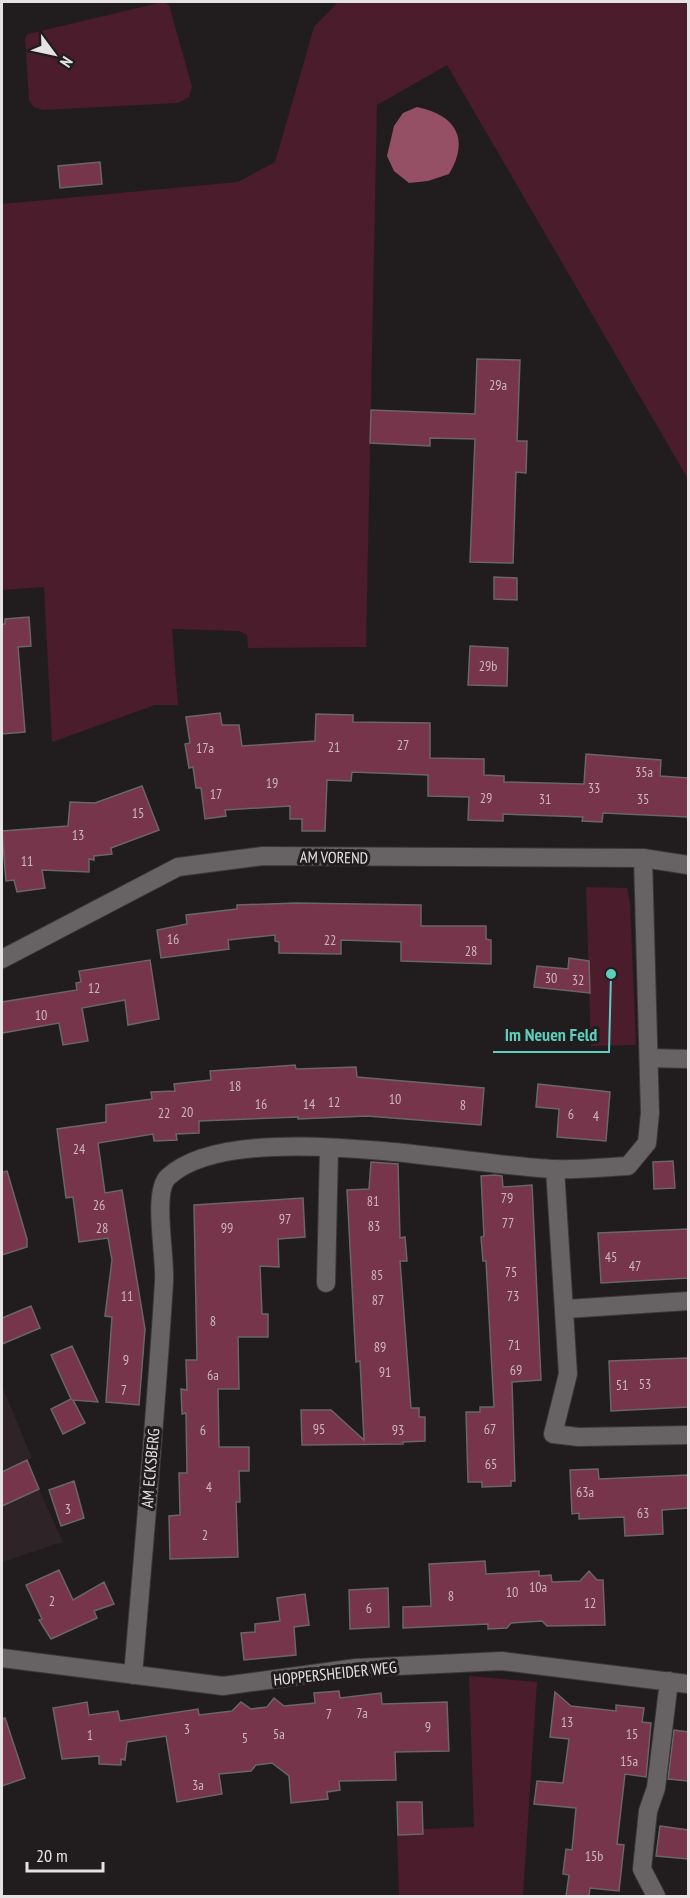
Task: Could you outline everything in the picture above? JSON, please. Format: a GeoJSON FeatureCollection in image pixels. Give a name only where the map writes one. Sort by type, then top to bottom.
{"type":"FeatureCollection","features":[{"type":"Feature","properties":{"kind":"street","name":"AM VOREND"},"geometry":{"type":"LineString","coordinates":[[2,958],[178,867],[263,856],[643,858],[688,865]]}},
{"type":"Feature","properties":{"kind":"street","name":"AM ECKSBERG"},"geometry":{"type":"LineString","coordinates":[[132,1675],[165,1261],[160,1197],[166,1179],[180,1168],[235,1149],[295,1145],[555,1169],[628,1166],[647,1143],[649,1058],[643,858]]}},
{"type":"Feature","properties":{"kind":"street"},"geometry":{"type":"LineString","coordinates":[[649,1058],[688,1059]]}},
{"type":"Feature","properties":{"kind":"street"},"geometry":{"type":"LineString","coordinates":[[326,1283],[329,1149]]}},
{"type":"Feature","properties":{"kind":"street"},"geometry":{"type":"LineString","coordinates":[[555,1169],[566,1309],[568,1374],[553,1434],[579,1437],[688,1435]]}},
{"type":"Feature","properties":{"kind":"street"},"geometry":{"type":"LineString","coordinates":[[566,1309],[688,1301]]}},
{"type":"Feature","properties":{"kind":"street","name":"HOPPERSHEIDER WEG"},"geometry":{"type":"LineString","coordinates":[[2,1658],[223,1686],[356,1668],[502,1661],[688,1684]]}},
{"type":"Feature","properties":{"kind":"street"},"geometry":{"type":"LineString","coordinates":[[656,1896],[642,1869],[648,1810],[656,1788],[669,1681]]}},
{"type":"Feature","properties":{"kind":"shaded area"},"geometry":{"type":"Polygon","coordinates":[[[163,2],[169,5],[192,87],[189,97],[178,103],[43,110],[34,107],[29,101],[25,38],[28,34],[163,2]]]}},
{"type":"Feature","properties":{"kind":"shaded area"},"geometry":{"type":"Polygon","coordinates":[[[338,2],[688,2],[688,479],[447,65],[377,105],[366,647],[248,648],[247,635],[239,631],[172,629],[178,705],[155,705],[52,742],[44,587],[2,590],[2,204],[238,182],[275,162],[314,27],[338,2]]]}},
{"type":"Feature","properties":{"kind":"shaded area"},"geometry":{"type":"Polygon","coordinates":[[[417,107],[450,122],[456,130],[458,150],[449,174],[428,181],[409,183],[394,171],[387,156],[394,126],[403,113],[417,107]]]}},
{"type":"Feature","properties":{"kind":"shaded area"},"geometry":{"type":"Polygon","coordinates":[[[586,887],[627,888],[630,903],[636,1045],[591,1046],[586,887]]]}},
{"type":"Feature","properties":{"kind":"shaded area"},"geometry":{"type":"Polygon","coordinates":[[[2,1386],[32,1458],[26,1461],[63,1542],[2,1562],[2,1386]]]}},
{"type":"Feature","properties":{"kind":"shaded area"},"geometry":{"type":"Polygon","coordinates":[[[469,1676],[537,1682],[523,1896],[399,1896],[397,1830],[474,1827],[469,1676]]]}},
{"type":"Feature","properties":{"kind":"building"},"geometry":{"type":"Polygon","coordinates":[[[100,162],[102,184],[60,188],[58,166],[100,162]]]}},
{"type":"Feature","properties":{"kind":"building"},"geometry":{"type":"Polygon","coordinates":[[[477,359],[520,360],[517,441],[527,441],[526,473],[516,472],[513,563],[470,562],[475,439],[430,438],[430,446],[370,443],[371,410],[475,414],[477,359]]]}},
{"type":"Feature","properties":{"kind":"building"},"geometry":{"type":"Polygon","coordinates":[[[494,577],[517,578],[517,600],[494,599],[494,577]]]}},
{"type":"Feature","properties":{"kind":"building"},"geometry":{"type":"Polygon","coordinates":[[[29,617],[31,646],[18,647],[25,732],[2,734],[2,624],[5,624],[5,619],[29,617]]]}},
{"type":"Feature","properties":{"kind":"building"},"geometry":{"type":"Polygon","coordinates":[[[470,646],[508,648],[507,686],[468,685],[470,646]]]}},
{"type":"Feature","properties":{"kind":"building"},"geometry":{"type":"Polygon","coordinates":[[[220,713],[222,725],[239,725],[242,746],[315,741],[316,714],[353,715],[353,722],[430,723],[430,758],[484,759],[484,775],[504,776],[504,782],[584,784],[586,754],[661,760],[660,776],[688,778],[688,817],[603,813],[602,822],[582,821],[583,817],[503,814],[503,821],[468,820],[469,797],[428,796],[428,775],[352,772],[351,781],[327,780],[325,831],[302,831],[302,819],[290,819],[290,806],[225,810],[226,816],[205,819],[201,788],[196,788],[193,767],[189,768],[185,744],[190,743],[186,717],[220,713]]]}},
{"type":"Feature","properties":{"kind":"building"},"geometry":{"type":"Polygon","coordinates":[[[142,786],[159,830],[111,848],[112,854],[94,856],[94,860],[89,859],[89,872],[42,870],[45,888],[17,892],[14,880],[6,881],[2,831],[68,826],[70,802],[95,803],[142,786]]]}},
{"type":"Feature","properties":{"kind":"building"},"geometry":{"type":"Polygon","coordinates":[[[296,903],[421,905],[421,926],[486,926],[486,939],[491,940],[491,964],[401,961],[401,942],[341,940],[341,954],[279,953],[279,942],[275,941],[275,935],[228,940],[229,949],[161,958],[157,930],[187,924],[186,915],[237,909],[237,905],[296,903]]]}},
{"type":"Feature","properties":{"kind":"building"},"geometry":{"type":"Polygon","coordinates":[[[569,958],[589,961],[590,993],[534,987],[537,966],[568,969],[569,958]]]}},
{"type":"Feature","properties":{"kind":"building"},"geometry":{"type":"Polygon","coordinates":[[[150,960],[159,1019],[128,1025],[125,1000],[82,1008],[88,1041],[63,1045],[59,1023],[2,1033],[2,1002],[77,990],[76,983],[81,982],[79,971],[150,960]]]}},
{"type":"Feature","properties":{"kind":"building"},"geometry":{"type":"Polygon","coordinates":[[[295,1065],[296,1069],[356,1067],[357,1077],[484,1088],[481,1125],[367,1116],[199,1121],[199,1133],[176,1134],[177,1140],[154,1141],[153,1134],[98,1143],[105,1193],[122,1190],[145,1329],[139,1405],[106,1402],[112,1317],[105,1316],[112,1260],[108,1238],[79,1242],[73,1197],[66,1198],[57,1129],[106,1122],[106,1105],[152,1099],[151,1092],[175,1091],[174,1084],[211,1080],[210,1071],[295,1065]]]}},
{"type":"Feature","properties":{"kind":"building"},"geometry":{"type":"Polygon","coordinates":[[[538,1084],[610,1092],[606,1141],[557,1137],[559,1109],[536,1107],[538,1084]]]}},
{"type":"Feature","properties":{"kind":"building"},"geometry":{"type":"Polygon","coordinates":[[[673,1161],[675,1188],[654,1189],[653,1162],[673,1161]]]}},
{"type":"Feature","properties":{"kind":"building"},"geometry":{"type":"Polygon","coordinates":[[[371,1162],[398,1164],[400,1238],[405,1237],[407,1261],[400,1261],[411,1408],[419,1408],[419,1417],[425,1417],[425,1441],[403,1442],[403,1444],[302,1445],[301,1410],[331,1410],[364,1440],[360,1361],[356,1362],[347,1190],[369,1189],[371,1162]]]}},
{"type":"Feature","properties":{"kind":"building"},"geometry":{"type":"Polygon","coordinates":[[[7,1171],[27,1239],[27,1247],[2,1255],[2,1172],[7,1171]]]}},
{"type":"Feature","properties":{"kind":"building"},"geometry":{"type":"Polygon","coordinates":[[[481,1176],[502,1176],[503,1187],[532,1185],[541,1380],[512,1382],[515,1481],[511,1481],[511,1486],[482,1487],[482,1482],[468,1482],[466,1412],[480,1412],[480,1407],[494,1407],[486,1261],[483,1261],[481,1237],[484,1236],[481,1176]]]}},
{"type":"Feature","properties":{"kind":"building"},"geometry":{"type":"Polygon","coordinates":[[[303,1198],[305,1237],[278,1239],[279,1267],[260,1266],[262,1314],[268,1314],[268,1337],[238,1337],[239,1389],[218,1389],[219,1447],[249,1447],[249,1471],[239,1471],[240,1502],[236,1502],[238,1557],[170,1559],[169,1516],[180,1515],[179,1473],[187,1473],[186,1413],[182,1414],[181,1389],[187,1390],[186,1360],[197,1360],[194,1205],[303,1198]]]}},
{"type":"Feature","properties":{"kind":"building"},"geometry":{"type":"Polygon","coordinates":[[[688,1229],[688,1278],[601,1283],[598,1233],[688,1229]]]}},
{"type":"Feature","properties":{"kind":"building"},"geometry":{"type":"Polygon","coordinates":[[[31,1306],[40,1328],[2,1344],[2,1318],[31,1306]]]}},
{"type":"Feature","properties":{"kind":"building"},"geometry":{"type":"Polygon","coordinates":[[[72,1346],[98,1402],[73,1400],[85,1423],[63,1434],[51,1409],[71,1399],[51,1355],[72,1346]]]}},
{"type":"Feature","properties":{"kind":"building"},"geometry":{"type":"Polygon","coordinates":[[[688,1358],[688,1407],[611,1411],[609,1361],[688,1358]]]}},
{"type":"Feature","properties":{"kind":"building"},"geometry":{"type":"Polygon","coordinates":[[[27,1460],[39,1489],[2,1506],[2,1472],[27,1460]]]}},
{"type":"Feature","properties":{"kind":"building"},"geometry":{"type":"Polygon","coordinates":[[[598,1469],[599,1479],[688,1475],[688,1508],[662,1510],[663,1534],[625,1536],[624,1517],[579,1519],[579,1513],[572,1514],[570,1470],[598,1469]]]}},
{"type":"Feature","properties":{"kind":"building"},"geometry":{"type":"Polygon","coordinates":[[[74,1481],[84,1518],[61,1526],[49,1490],[74,1481]]]}},
{"type":"Feature","properties":{"kind":"building"},"geometry":{"type":"Polygon","coordinates":[[[485,1561],[486,1574],[539,1571],[539,1576],[551,1575],[552,1582],[580,1581],[589,1571],[597,1580],[603,1580],[605,1625],[547,1626],[542,1621],[511,1623],[507,1628],[488,1629],[488,1624],[403,1628],[403,1607],[431,1606],[429,1564],[485,1561]]]}},
{"type":"Feature","properties":{"kind":"building"},"geometry":{"type":"Polygon","coordinates":[[[59,1570],[73,1600],[104,1582],[114,1604],[94,1611],[97,1618],[51,1639],[39,1620],[42,1619],[26,1585],[59,1570]]]}},
{"type":"Feature","properties":{"kind":"building"},"geometry":{"type":"Polygon","coordinates":[[[388,1588],[389,1627],[350,1629],[349,1590],[388,1588]]]}},
{"type":"Feature","properties":{"kind":"building"},"geometry":{"type":"Polygon","coordinates":[[[305,1594],[309,1625],[294,1627],[296,1655],[244,1660],[241,1633],[255,1632],[255,1624],[280,1621],[277,1598],[305,1594]]]}},
{"type":"Feature","properties":{"kind":"building"},"geometry":{"type":"Polygon","coordinates":[[[339,1691],[340,1698],[381,1693],[382,1704],[447,1702],[449,1751],[395,1752],[396,1780],[339,1781],[340,1790],[327,1792],[328,1799],[291,1803],[289,1776],[272,1763],[256,1765],[251,1771],[219,1774],[222,1794],[177,1802],[166,1736],[127,1742],[125,1760],[121,1759],[121,1765],[99,1764],[99,1756],[62,1759],[53,1708],[87,1702],[89,1715],[118,1711],[120,1721],[198,1709],[199,1715],[232,1711],[241,1702],[251,1709],[267,1707],[274,1698],[284,1706],[315,1703],[314,1693],[339,1691]]]}},
{"type":"Feature","properties":{"kind":"building"},"geometry":{"type":"Polygon","coordinates":[[[555,1692],[571,1706],[616,1711],[616,1705],[644,1708],[642,1722],[651,1723],[646,1777],[625,1774],[617,1844],[624,1845],[619,1891],[590,1888],[589,1896],[566,1896],[569,1875],[563,1874],[566,1849],[572,1850],[576,1808],[534,1804],[537,1781],[563,1783],[569,1739],[550,1737],[555,1692]]]}},
{"type":"Feature","properties":{"kind":"building"},"geometry":{"type":"Polygon","coordinates":[[[5,1718],[25,1778],[2,1786],[2,1719],[5,1718]]]}},
{"type":"Feature","properties":{"kind":"building"},"geometry":{"type":"Polygon","coordinates":[[[674,1730],[688,1732],[688,1781],[668,1779],[674,1730]]]}},
{"type":"Feature","properties":{"kind":"building"},"geometry":{"type":"Polygon","coordinates":[[[397,1802],[422,1802],[423,1834],[398,1835],[397,1802]]]}},
{"type":"Feature","properties":{"kind":"building"},"geometry":{"type":"Polygon","coordinates":[[[660,1826],[688,1830],[688,1859],[656,1856],[660,1826]]]}},
{"type":"Feature","properties":{"kind":"place","name":"Im Neuen Feld"},"geometry":{"type":"Point","coordinates":[611,974]}}]}
